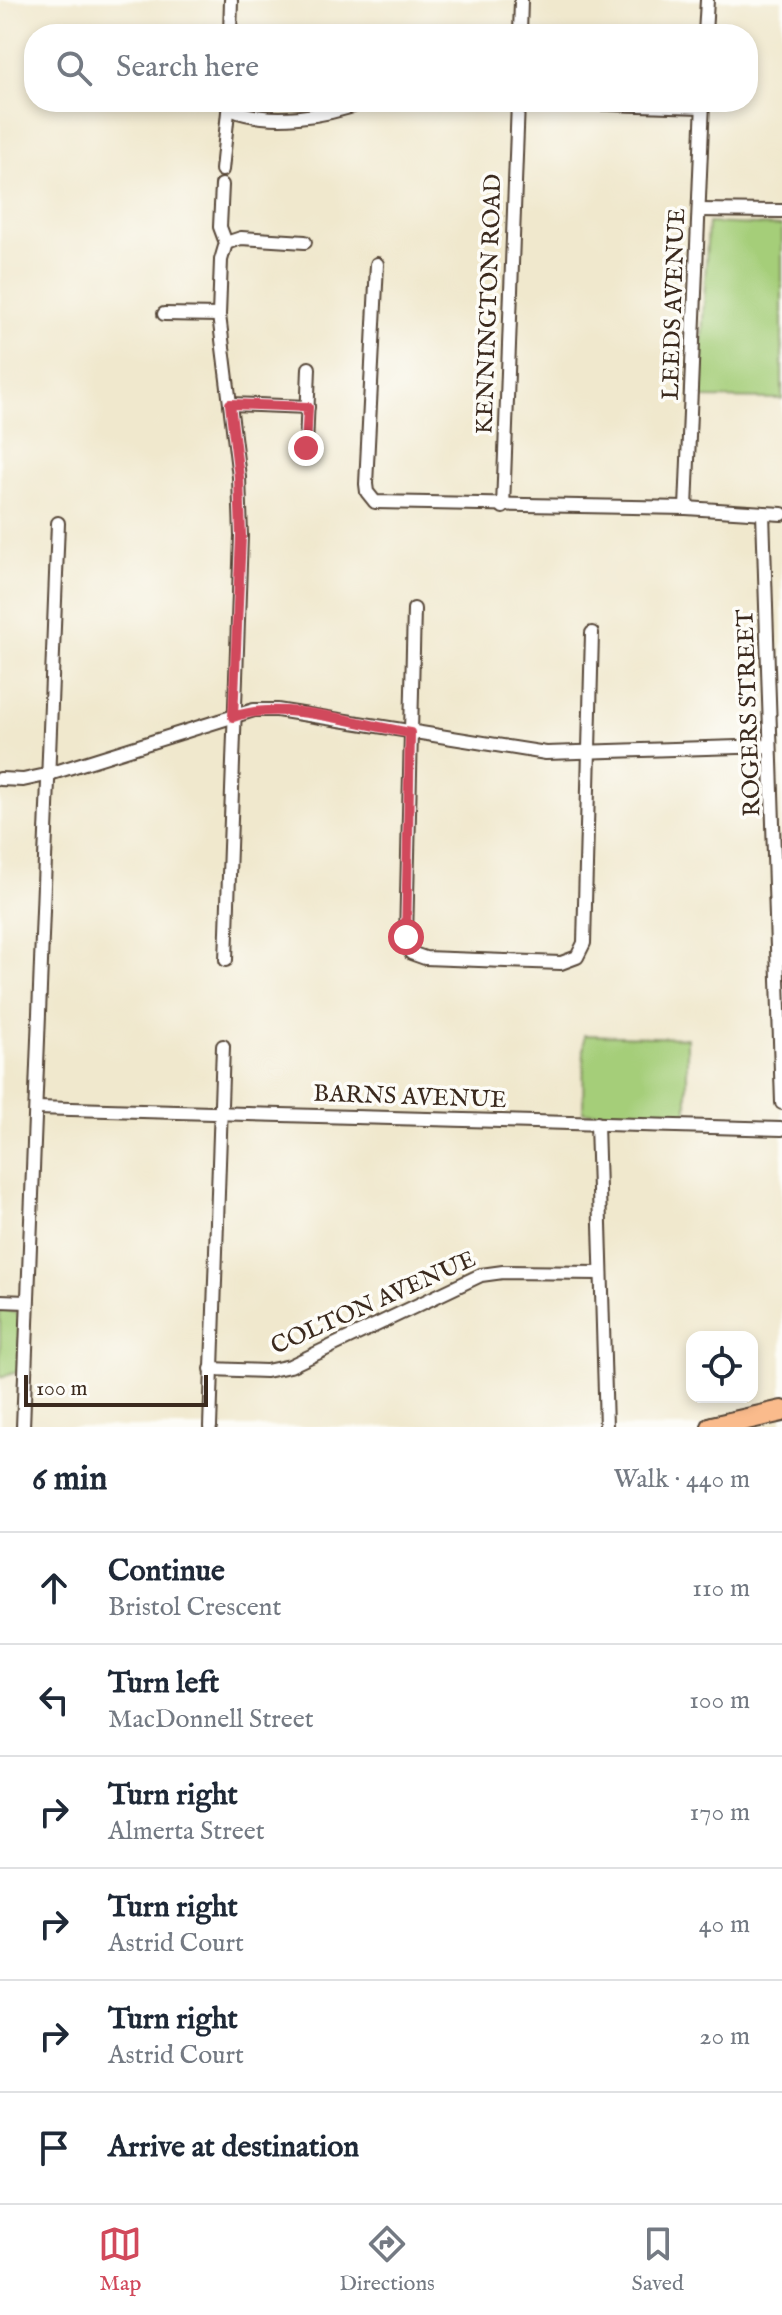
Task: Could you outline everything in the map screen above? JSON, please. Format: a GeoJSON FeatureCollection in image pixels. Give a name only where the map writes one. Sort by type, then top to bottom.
{"type":"FeatureCollection","features":[{"type":"Feature","properties":{"kind":"main road"},"geometry":{"type":"LineString","coordinates":[[712,1427],[782,1411]]}},
{"type":"Feature","properties":{"kind":"street"},"geometry":{"type":"LineString","coordinates":[[230,24],[231,0]]}},
{"type":"Feature","properties":{"kind":"street"},"geometry":{"type":"LineString","coordinates":[[520,24],[521,0]]}},
{"type":"Feature","properties":{"kind":"street"},"geometry":{"type":"LineString","coordinates":[[706,24],[707,0]]}},
{"type":"Feature","properties":{"kind":"street"},"geometry":{"type":"LineString","coordinates":[[222,170],[228,112]]}},
{"type":"Feature","properties":{"kind":"street"},"geometry":{"type":"LineString","coordinates":[[238,112],[312,117],[339,112]]}},
{"type":"Feature","properties":{"kind":"street","name":"KENNINGTON ROAD"},"geometry":{"type":"LineString","coordinates":[[503,507],[518,112]]}},
{"type":"Feature","properties":{"kind":"street","name":"LEEDS AVENUE"},"geometry":{"type":"LineString","coordinates":[[686,508],[702,112]]}},
{"type":"Feature","properties":{"kind":"street"},"geometry":{"type":"LineString","coordinates":[[222,185],[220,227],[226,243],[221,260],[219,315],[239,477],[241,536],[226,960]]}},
{"type":"Feature","properties":{"kind":"street"},"geometry":{"type":"LineString","coordinates":[[699,210],[782,211]]}},
{"type":"Feature","properties":{"kind":"street"},"geometry":{"type":"LineString","coordinates":[[226,243],[241,238],[305,242]]}},
{"type":"Feature","properties":{"kind":"street"},"geometry":{"type":"LineString","coordinates":[[377,264],[367,492],[379,503],[686,508],[782,514]]}},
{"type":"Feature","properties":{"kind":"street"},"geometry":{"type":"LineString","coordinates":[[164,314],[219,315]]}},
{"type":"Feature","properties":{"kind":"street"},"geometry":{"type":"LineString","coordinates":[[306,448],[309,368]]}},
{"type":"Feature","properties":{"kind":"street"},"geometry":{"type":"LineString","coordinates":[[230,404],[308,407]]}},
{"type":"Feature","properties":{"kind":"street","name":"ROGERS STREET"},"geometry":{"type":"LineString","coordinates":[[763,513],[782,1103]]}},
{"type":"Feature","properties":{"kind":"street"},"geometry":{"type":"LineString","coordinates":[[23,1427],[58,523]]}},
{"type":"Feature","properties":{"kind":"street"},"geometry":{"type":"LineString","coordinates":[[767,606],[782,607]]}},
{"type":"Feature","properties":{"kind":"street"},"geometry":{"type":"LineString","coordinates":[[414,609],[406,937],[411,953],[425,958],[561,963],[577,957],[584,943],[592,633]]}},
{"type":"Feature","properties":{"kind":"street"},"geometry":{"type":"LineString","coordinates":[[0,779],[23,780],[46,775],[254,710],[277,710],[532,752],[588,753],[770,746]]}},
{"type":"Feature","properties":{"kind":"street"},"geometry":{"type":"LineString","coordinates":[[210,1427],[223,1046]]}},
{"type":"Feature","properties":{"kind":"street","name":"BARNS AVENUE"},"geometry":{"type":"LineString","coordinates":[[36,1108],[782,1129]]}},
{"type":"Feature","properties":{"kind":"street"},"geometry":{"type":"LineString","coordinates":[[597,1123],[599,1273],[606,1427]]}},
{"type":"Feature","properties":{"kind":"street","name":"COLTON AVENUE"},"geometry":{"type":"LineString","coordinates":[[211,1369],[266,1371],[290,1366],[481,1275],[503,1272],[599,1273]]}},
{"type":"Feature","properties":{"kind":"street"},"geometry":{"type":"LineString","coordinates":[[0,1301],[27,1302]]}},
{"type":"Feature","properties":{"kind":"green space"},"geometry":{"type":"Polygon","coordinates":[[[708,223],[782,226],[782,399],[699,398],[708,223]]]}},
{"type":"Feature","properties":{"kind":"green space"},"geometry":{"type":"Polygon","coordinates":[[[584,1035],[687,1038],[687,1116],[583,1112],[584,1035]]]}},
{"type":"Feature","properties":{"kind":"green space"},"geometry":{"type":"Polygon","coordinates":[[[0,1309],[17,1313],[20,1320],[18,1372],[0,1377],[0,1309]]]}},
{"type":"Feature","properties":{"kind":"route"},"geometry":{"type":"LineString","coordinates":[[306,448],[308,407],[230,404],[239,477],[241,536],[233,717],[254,710],[277,710],[410,733],[406,937]]}}]}
